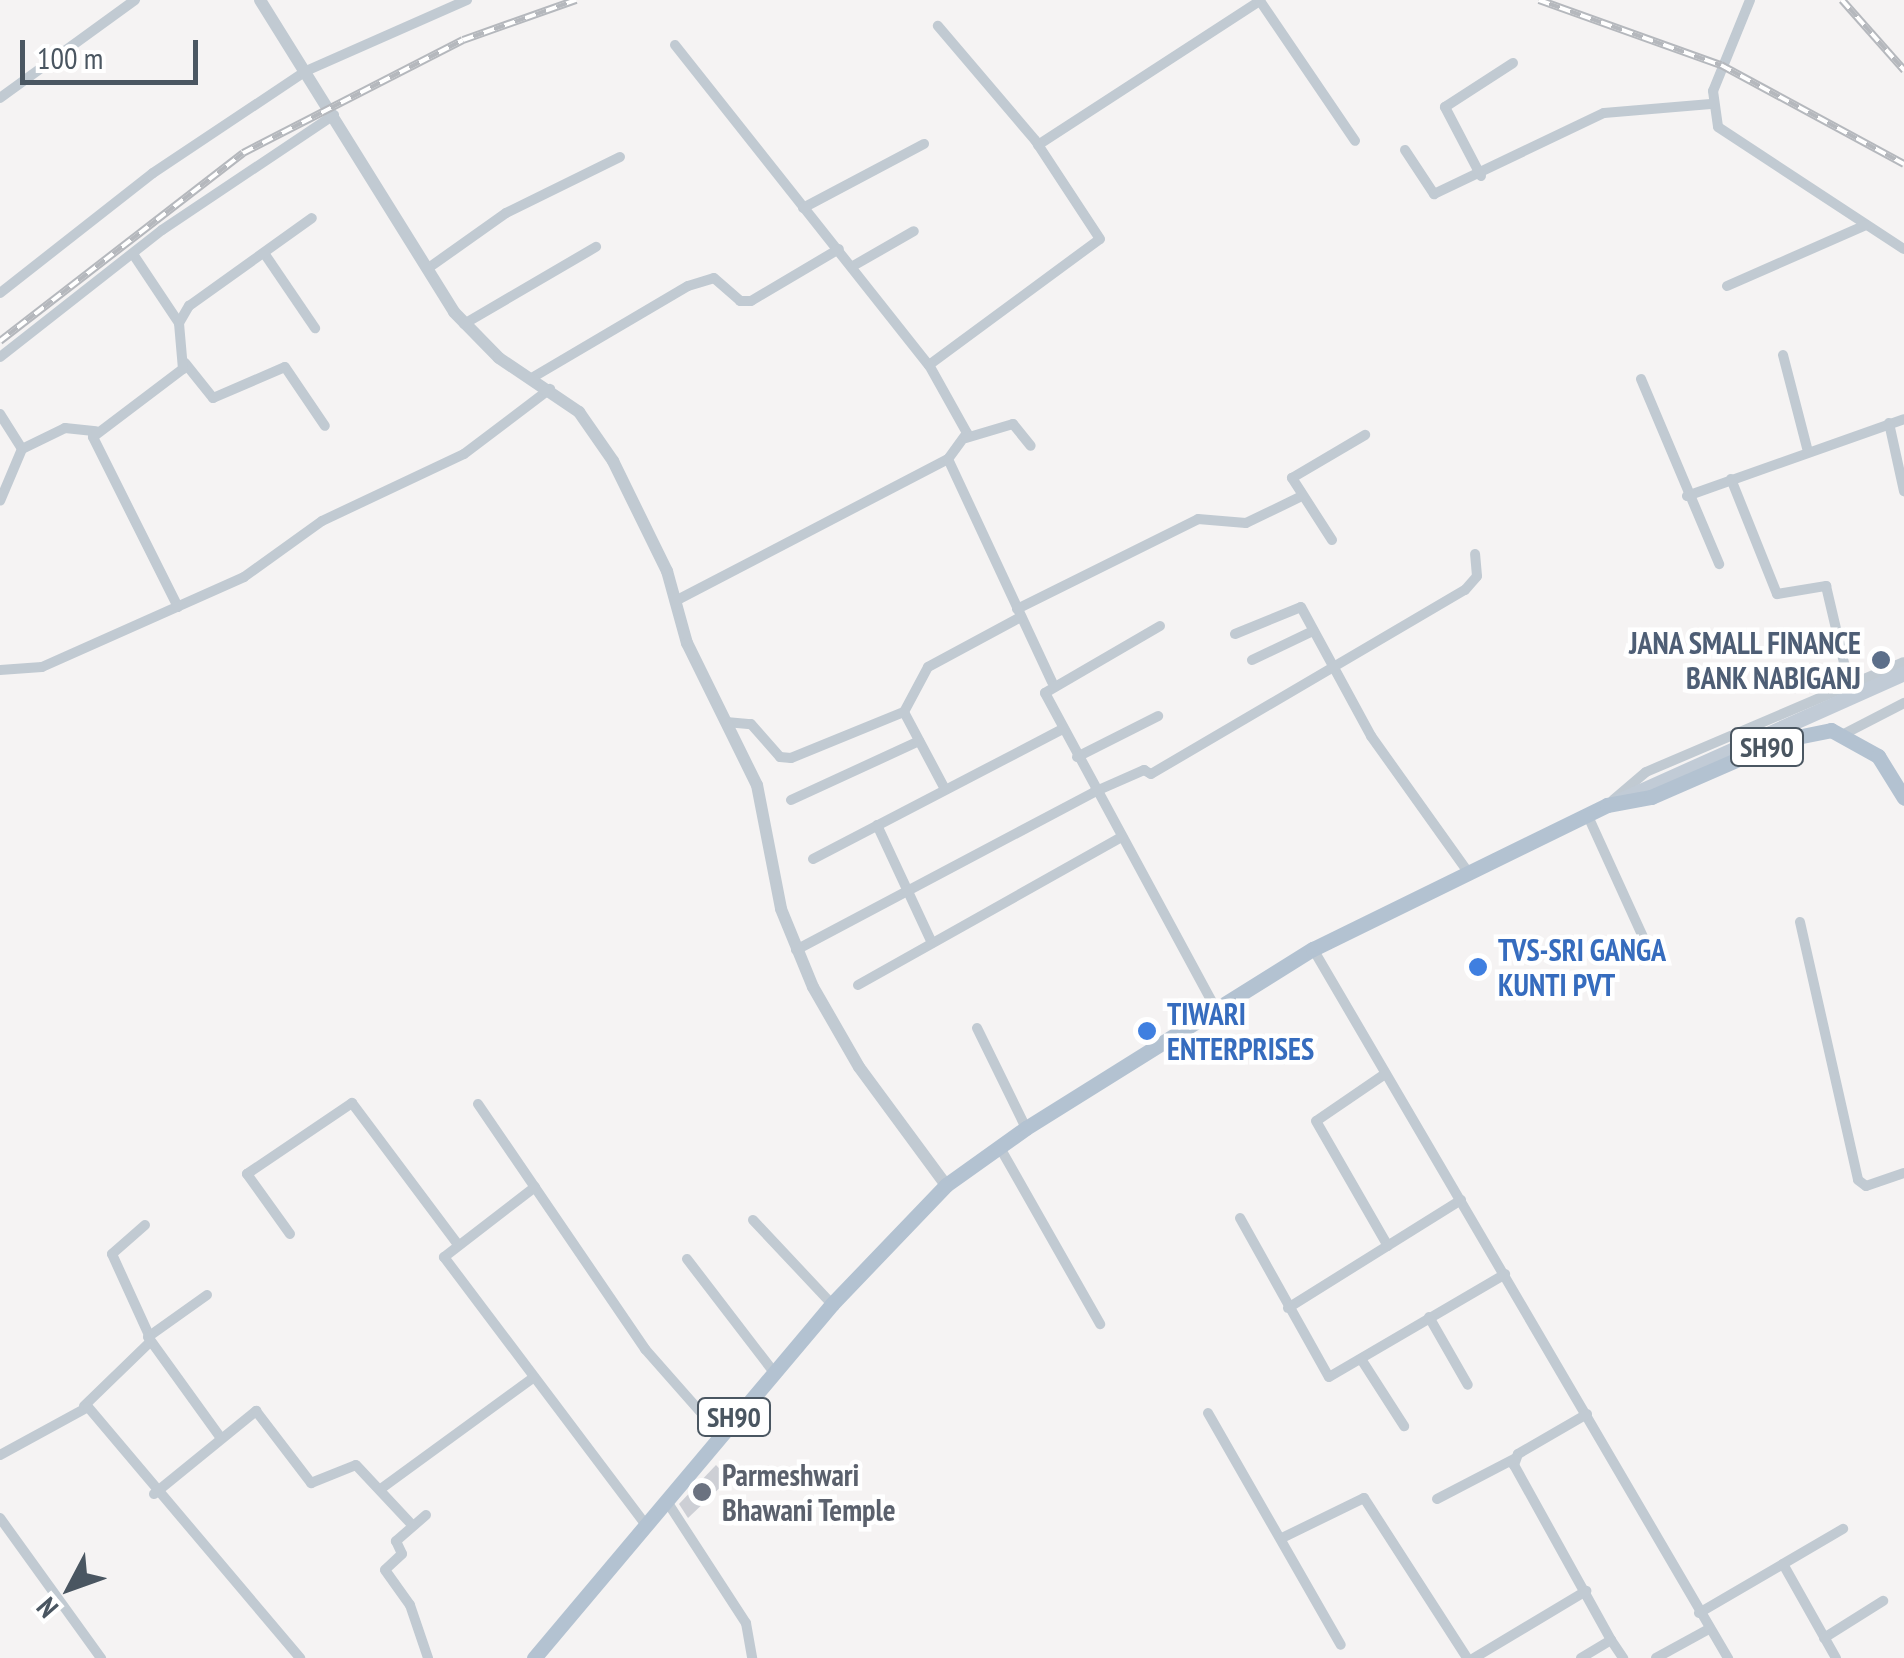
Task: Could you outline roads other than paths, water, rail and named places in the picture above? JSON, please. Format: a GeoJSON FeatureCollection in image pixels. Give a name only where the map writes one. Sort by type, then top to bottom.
{"type":"FeatureCollection","features":[{"type":"Feature","properties":{"kind":"main road"},"geometry":{"type":"LineString","coordinates":[[1608,806],[1904,673]]}},
{"type":"Feature","properties":{"kind":"main road","name":"SH90"},"geometry":{"type":"LineString","coordinates":[[534,1658],[832,1304],[946,1185],[1026,1128],[1313,948],[1465,868],[1608,806],[1651,797],[1810,731],[1844,734],[1878,756],[1904,798]]}},
{"type":"Feature","properties":{"kind":"street"},"geometry":{"type":"LineString","coordinates":[[0,98],[135,0]]}},
{"type":"Feature","properties":{"kind":"street"},"geometry":{"type":"LineString","coordinates":[[260,0],[464,324],[530,379],[550,389],[613,461],[767,813],[772,873],[796,950],[836,1032],[946,1185]]}},
{"type":"Feature","properties":{"kind":"street"},"geometry":{"type":"LineString","coordinates":[[0,293],[138,184],[310,77],[468,0]]}},
{"type":"Feature","properties":{"kind":"street"},"geometry":{"type":"LineString","coordinates":[[1750,0],[1711,104],[1730,139],[1904,249]]}},
{"type":"Feature","properties":{"kind":"street"},"geometry":{"type":"LineString","coordinates":[[1038,145],[1260,1],[1355,140]]}},
{"type":"Feature","properties":{"kind":"street"},"geometry":{"type":"LineString","coordinates":[[929,365],[1100,238],[1038,145],[938,26]]}},
{"type":"Feature","properties":{"kind":"street"},"geometry":{"type":"LineString","coordinates":[[675,45],[929,365],[963,418],[966,438]]}},
{"type":"Feature","properties":{"kind":"street"},"geometry":{"type":"LineString","coordinates":[[1481,176],[1445,107],[1513,64]]}},
{"type":"Feature","properties":{"kind":"street"},"geometry":{"type":"LineString","coordinates":[[1404,150],[1430,193],[1481,176],[1604,113],[1711,104]]}},
{"type":"Feature","properties":{"kind":"street"},"geometry":{"type":"LineString","coordinates":[[0,357],[135,257],[187,212],[334,116]]}},
{"type":"Feature","properties":{"kind":"street"},"geometry":{"type":"LineString","coordinates":[[804,208],[924,144]]}},
{"type":"Feature","properties":{"kind":"street"},"geometry":{"type":"LineString","coordinates":[[427,269],[506,213],[620,158]]}},
{"type":"Feature","properties":{"kind":"street"},"geometry":{"type":"LineString","coordinates":[[179,323],[189,306],[312,218]]}},
{"type":"Feature","properties":{"kind":"street"},"geometry":{"type":"LineString","coordinates":[[1727,286],[1866,224]]}},
{"type":"Feature","properties":{"kind":"street"},"geometry":{"type":"LineString","coordinates":[[853,266],[914,232]]}},
{"type":"Feature","properties":{"kind":"street"},"geometry":{"type":"LineString","coordinates":[[464,324],[596,247]]}},
{"type":"Feature","properties":{"kind":"street"},"geometry":{"type":"LineString","coordinates":[[530,379],[688,286],[714,278],[740,301],[752,301],[839,249]]}},
{"type":"Feature","properties":{"kind":"street"},"geometry":{"type":"LineString","coordinates":[[264,253],[314,328]]}},
{"type":"Feature","properties":{"kind":"street"},"geometry":{"type":"LineString","coordinates":[[135,257],[179,323],[185,364],[213,398],[285,368],[325,426]]}},
{"type":"Feature","properties":{"kind":"street"},"geometry":{"type":"LineString","coordinates":[[1783,355],[1807,448]]}},
{"type":"Feature","properties":{"kind":"street"},"geometry":{"type":"LineString","coordinates":[[0,502],[22,449],[65,428],[96,431],[185,364]]}},
{"type":"Feature","properties":{"kind":"street"},"geometry":{"type":"LineString","coordinates":[[1641,379],[1687,496],[1719,564]]}},
{"type":"Feature","properties":{"kind":"street"},"geometry":{"type":"LineString","coordinates":[[0,670],[42,668],[256,570],[322,521],[454,460],[550,389]]}},
{"type":"Feature","properties":{"kind":"street"},"geometry":{"type":"LineString","coordinates":[[0,414],[22,449]]}},
{"type":"Feature","properties":{"kind":"street"},"geometry":{"type":"LineString","coordinates":[[1687,496],[1807,448],[1904,419]]}},
{"type":"Feature","properties":{"kind":"street"},"geometry":{"type":"LineString","coordinates":[[1889,423],[1904,491]]}},
{"type":"Feature","properties":{"kind":"street"},"geometry":{"type":"LineString","coordinates":[[675,601],[948,459],[966,438],[1013,424],[1031,446]]}},
{"type":"Feature","properties":{"kind":"street"},"geometry":{"type":"LineString","coordinates":[[96,431],[94,444],[178,607]]}},
{"type":"Feature","properties":{"kind":"street"},"geometry":{"type":"LineString","coordinates":[[1332,540],[1298,498],[1294,476],[1365,435]]}},
{"type":"Feature","properties":{"kind":"street"},"geometry":{"type":"LineString","coordinates":[[948,459],[1052,682]]}},
{"type":"Feature","properties":{"kind":"street"},"geometry":{"type":"LineString","coordinates":[[1731,479],[1778,594],[1826,586],[1850,684]]}},
{"type":"Feature","properties":{"kind":"street"},"geometry":{"type":"LineString","coordinates":[[726,722],[750,724],[786,759],[904,712],[928,666],[1019,613],[1198,519],[1246,523],[1298,498]]}},
{"type":"Feature","properties":{"kind":"street"},"geometry":{"type":"LineString","coordinates":[[796,950],[1094,792],[1144,770],[1151,774],[1465,590],[1477,576],[1475,554]]}},
{"type":"Feature","properties":{"kind":"street"},"geometry":{"type":"LineString","coordinates":[[1234,634],[1301,607],[1332,668],[1465,868]]}},
{"type":"Feature","properties":{"kind":"street"},"geometry":{"type":"LineString","coordinates":[[1160,626],[1052,682],[1045,693],[1094,792],[1217,1011]]}},
{"type":"Feature","properties":{"kind":"street"},"geometry":{"type":"LineString","coordinates":[[1252,660],[1314,632]]}},
{"type":"Feature","properties":{"kind":"street"},"geometry":{"type":"LineString","coordinates":[[1608,806],[1646,772],[1904,662]]}},
{"type":"Feature","properties":{"kind":"street"},"geometry":{"type":"LineString","coordinates":[[1844,734],[1904,703]]}},
{"type":"Feature","properties":{"kind":"street"},"geometry":{"type":"LineString","coordinates":[[904,712],[945,789]]}},
{"type":"Feature","properties":{"kind":"street"},"geometry":{"type":"LineString","coordinates":[[1077,757],[1158,716]]}},
{"type":"Feature","properties":{"kind":"street"},"geometry":{"type":"LineString","coordinates":[[812,859],[1063,730]]}},
{"type":"Feature","properties":{"kind":"street"},"geometry":{"type":"LineString","coordinates":[[791,800],[919,740]]}},
{"type":"Feature","properties":{"kind":"street"},"geometry":{"type":"LineString","coordinates":[[1588,814],[1643,937]]}},
{"type":"Feature","properties":{"kind":"street"},"geometry":{"type":"LineString","coordinates":[[877,825],[932,943]]}},
{"type":"Feature","properties":{"kind":"street"},"geometry":{"type":"LineString","coordinates":[[858,985],[1122,837]]}},
{"type":"Feature","properties":{"kind":"street"},"geometry":{"type":"LineString","coordinates":[[1800,922],[1858,1180],[1866,1186],[1904,1173]]}},
{"type":"Feature","properties":{"kind":"street"},"geometry":{"type":"LineString","coordinates":[[1313,948],[1728,1658]]}},
{"type":"Feature","properties":{"kind":"street"},"geometry":{"type":"LineString","coordinates":[[977,1028],[1026,1128]]}},
{"type":"Feature","properties":{"kind":"street"},"geometry":{"type":"LineString","coordinates":[[1385,1074],[1316,1121],[1388,1246]]}},
{"type":"Feature","properties":{"kind":"street"},"geometry":{"type":"LineString","coordinates":[[290,1234],[247,1174],[352,1103],[456,1242]]}},
{"type":"Feature","properties":{"kind":"street"},"geometry":{"type":"LineString","coordinates":[[478,1104],[645,1349],[720,1434]]}},
{"type":"Feature","properties":{"kind":"street"},"geometry":{"type":"LineString","coordinates":[[999,1146],[1100,1324]]}},
{"type":"Feature","properties":{"kind":"street"},"geometry":{"type":"LineString","coordinates":[[536,1187],[456,1242],[444,1257],[645,1524]]}},
{"type":"Feature","properties":{"kind":"street"},"geometry":{"type":"LineString","coordinates":[[1288,1308],[1461,1200]]}},
{"type":"Feature","properties":{"kind":"street"},"geometry":{"type":"LineString","coordinates":[[1240,1218],[1326,1376],[1505,1274]]}},
{"type":"Feature","properties":{"kind":"street"},"geometry":{"type":"LineString","coordinates":[[753,1220],[832,1304]]}},
{"type":"Feature","properties":{"kind":"street"},"geometry":{"type":"LineString","coordinates":[[145,1225],[112,1254],[149,1338],[220,1437]]}},
{"type":"Feature","properties":{"kind":"street"},"geometry":{"type":"LineString","coordinates":[[687,1259],[773,1370]]}},
{"type":"Feature","properties":{"kind":"street"},"geometry":{"type":"LineString","coordinates":[[0,1455],[84,1406],[149,1338],[207,1295]]}},
{"type":"Feature","properties":{"kind":"street"},"geometry":{"type":"LineString","coordinates":[[1428,1317],[1468,1385]]}},
{"type":"Feature","properties":{"kind":"street"},"geometry":{"type":"LineString","coordinates":[[1361,1358],[1404,1426]]}},
{"type":"Feature","properties":{"kind":"street"},"geometry":{"type":"LineString","coordinates":[[382,1488],[534,1377]]}},
{"type":"Feature","properties":{"kind":"street"},"geometry":{"type":"LineString","coordinates":[[84,1406],[154,1494],[300,1658]]}},
{"type":"Feature","properties":{"kind":"street"},"geometry":{"type":"LineString","coordinates":[[154,1494],[220,1437],[256,1412],[314,1485],[354,1464],[382,1488],[413,1526]]}},
{"type":"Feature","properties":{"kind":"street"},"geometry":{"type":"LineString","coordinates":[[1208,1413],[1284,1537],[1341,1645]]}},
{"type":"Feature","properties":{"kind":"street"},"geometry":{"type":"LineString","coordinates":[[1437,1499],[1514,1459],[1587,1414]]}},
{"type":"Feature","properties":{"kind":"street"},"geometry":{"type":"LineString","coordinates":[[1514,1459],[1623,1658]]}},
{"type":"Feature","properties":{"kind":"street"},"geometry":{"type":"LineString","coordinates":[[1284,1537],[1364,1498],[1471,1658],[1586,1591]]}},
{"type":"Feature","properties":{"kind":"street"},"geometry":{"type":"LineString","coordinates":[[666,1500],[746,1623],[752,1658]]}},
{"type":"Feature","properties":{"kind":"street"},"geometry":{"type":"LineString","coordinates":[[426,1515],[396,1540],[402,1554],[385,1571],[410,1605],[428,1658]]}},
{"type":"Feature","properties":{"kind":"street"},"geometry":{"type":"LineString","coordinates":[[0,1518],[101,1658]]}},
{"type":"Feature","properties":{"kind":"street"},"geometry":{"type":"LineString","coordinates":[[1699,1613],[1843,1529]]}},
{"type":"Feature","properties":{"kind":"street"},"geometry":{"type":"LineString","coordinates":[[1783,1564],[1836,1658]]}},
{"type":"Feature","properties":{"kind":"street"},"geometry":{"type":"LineString","coordinates":[[1824,1638],[1883,1601]]}},
{"type":"Feature","properties":{"kind":"street"},"geometry":{"type":"LineString","coordinates":[[1656,1658],[1708,1629]]}},
{"type":"Feature","properties":{"kind":"street"},"geometry":{"type":"LineString","coordinates":[[1581,1658],[1611,1640]]}},
{"type":"Feature","properties":{"kind":"railway"},"geometry":{"type":"LineString","coordinates":[[0,341],[243,153],[463,40],[576,0]]}},
{"type":"Feature","properties":{"kind":"railway"},"geometry":{"type":"LineString","coordinates":[[1539,0],[1721,65],[1904,164]]}},
{"type":"Feature","properties":{"kind":"railway"},"geometry":{"type":"LineString","coordinates":[[1842,0],[1904,70]]}},
{"type":"Feature","properties":{"kind":"place","name":"JANA SMALL FINANCE BANK NABIGANJ"},"geometry":{"type":"Point","coordinates":[1881,660]}},
{"type":"Feature","properties":{"kind":"place","name":"TVS-SRI GANGA KUNTI PVT"},"geometry":{"type":"Point","coordinates":[1478,967]}},
{"type":"Feature","properties":{"kind":"place","name":"TIWARI ENTERPRISES"},"geometry":{"type":"Point","coordinates":[1147,1031]}},
{"type":"Feature","properties":{"kind":"place","name":"Parmeshwari Bhawani Temple"},"geometry":{"type":"Point","coordinates":[702,1492]}}]}
